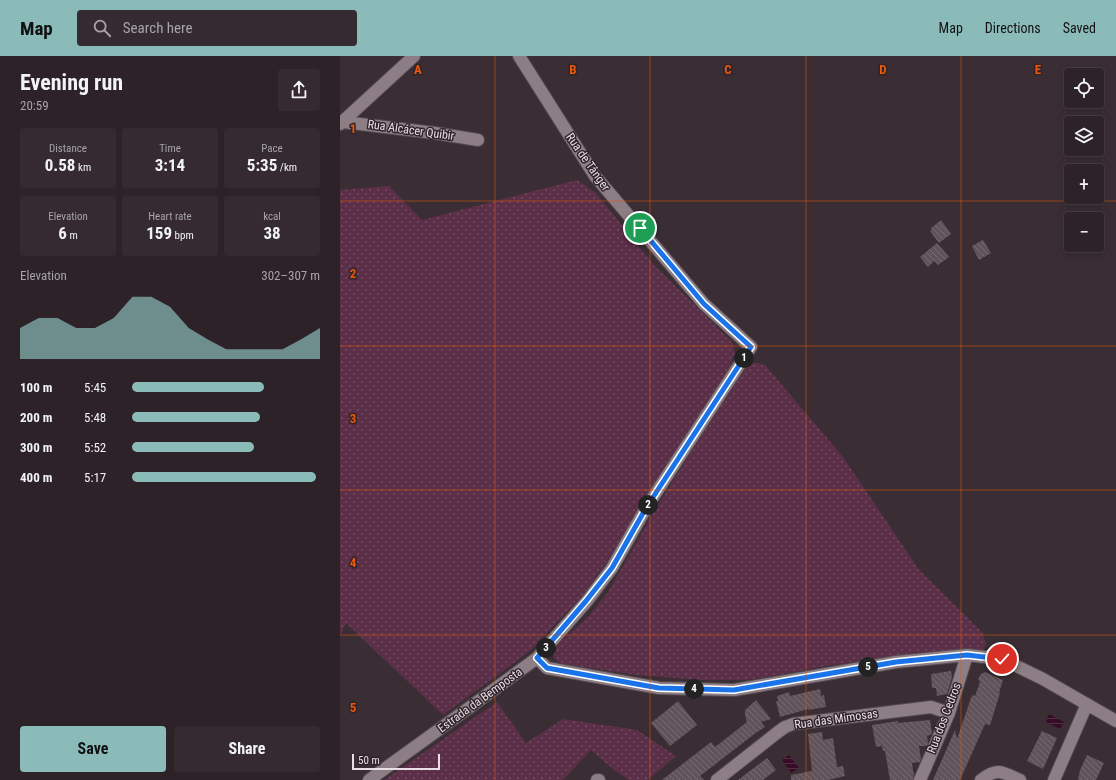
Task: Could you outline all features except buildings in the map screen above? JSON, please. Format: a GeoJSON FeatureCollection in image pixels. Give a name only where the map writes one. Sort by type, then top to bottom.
{"type":"FeatureCollection","features":[{"type":"Feature","properties":{"kind":"street"},"geometry":{"type":"LineString","coordinates":[[342,123],[414,56]]}},
{"type":"Feature","properties":{"kind":"street","name":"Rua de Tânger"},"geometry":{"type":"LineString","coordinates":[[519,56],[596,176],[704,304],[751,347]]}},
{"type":"Feature","properties":{"kind":"street","name":"Rua Alcácer Quibir"},"geometry":{"type":"LineString","coordinates":[[342,123],[435,133],[478,140]]}},
{"type":"Feature","properties":{"kind":"street","name":"Estrada da Bemposta"},"geometry":{"type":"LineString","coordinates":[[369,780],[537,658],[612,568],[646,508],[751,347]]}},
{"type":"Feature","properties":{"kind":"street"},"geometry":{"type":"LineString","coordinates":[[537,658],[547,668],[659,688],[734,690],[896,662],[967,655],[1002,659],[1043,679],[1116,721]]}},
{"type":"Feature","properties":{"kind":"street","name":"Rua dos Cedros"},"geometry":{"type":"LineString","coordinates":[[920,780],[948,713],[967,655]]}},
{"type":"Feature","properties":{"kind":"street"},"geometry":{"type":"LineString","coordinates":[[1054,780],[1087,704]]}},
{"type":"Feature","properties":{"kind":"street","name":"Rua das Mimosas"},"geometry":{"type":"LineString","coordinates":[[717,780],[778,732],[793,724],[931,707],[948,713]]}},
{"type":"Feature","properties":{"kind":"street"},"geometry":{"type":"LineString","coordinates":[[981,780],[989,774],[1000,772],[1020,780]]}},
{"type":"Feature","properties":{"kind":"shaded area"},"geometry":{"type":"Polygon","coordinates":[[[577,180],[595,192],[654,265],[732,342],[735,353],[729,369],[612,554],[583,595],[532,649],[443,715],[346,623],[340,636],[340,190],[389,186],[422,220],[577,180]]]}},
{"type":"Feature","properties":{"kind":"shaded area"},"geometry":{"type":"Polygon","coordinates":[[[753,363],[765,365],[843,457],[920,571],[982,632],[986,643],[984,649],[976,652],[899,655],[745,680],[699,680],[637,675],[563,664],[554,658],[553,654],[555,648],[587,618],[608,592],[653,513],[726,396],[747,366],[753,363]]]}},
{"type":"Feature","properties":{"kind":"shaded area"},"geometry":{"type":"Polygon","coordinates":[[[497,702],[526,743],[563,719],[637,730],[676,756],[648,780],[629,780],[614,770],[591,750],[563,780],[384,780],[497,702]]]}},
{"type":"Feature","properties":{"kind":"shaded area"},"geometry":{"type":"Polygon","coordinates":[[[1049,714],[1064,722],[1060,729],[1046,722],[1049,714]]]}},
{"type":"Feature","properties":{"kind":"shaded area"},"geometry":{"type":"Polygon","coordinates":[[[789,755],[799,768],[791,773],[782,760],[789,755]]]}},
{"type":"Feature","properties":{"kind":"route"},"geometry":{"type":"LineString","coordinates":[[640,228],[704,304],[751,347],[646,508],[612,568],[537,658],[547,668],[659,688],[734,690],[896,662],[967,655],[1002,659]]}}]}
